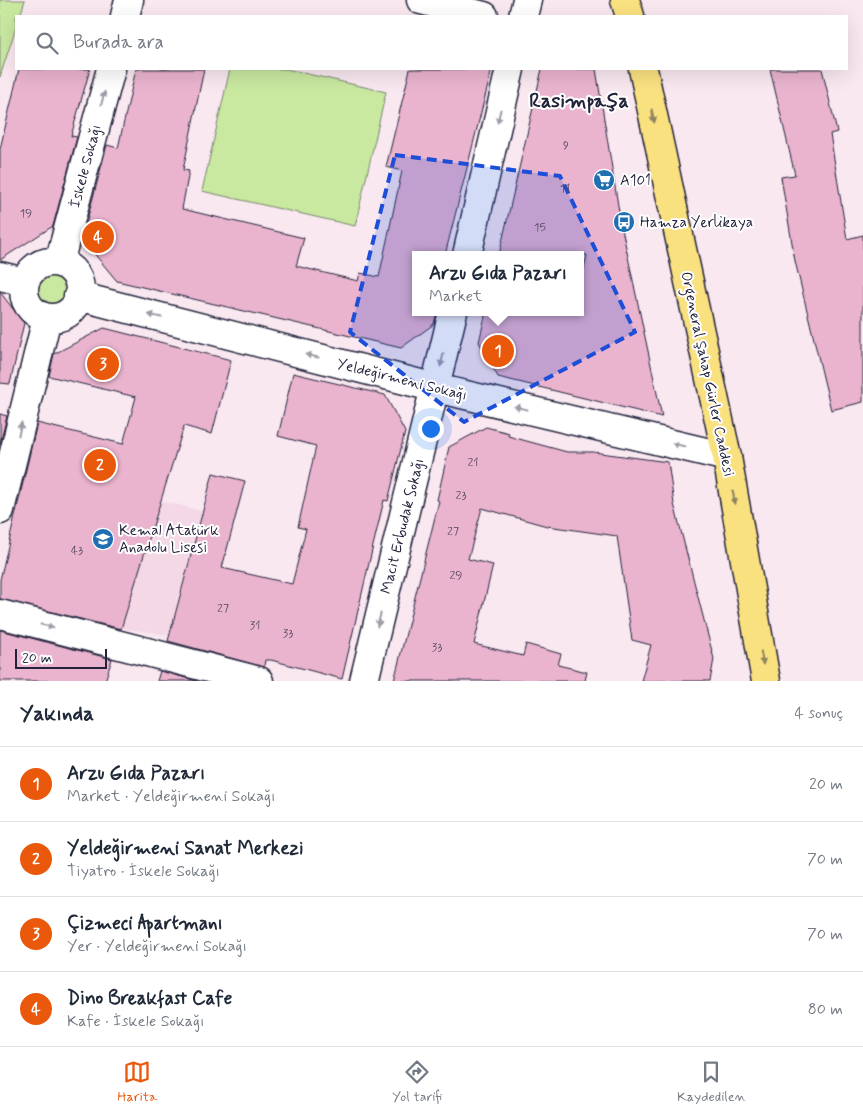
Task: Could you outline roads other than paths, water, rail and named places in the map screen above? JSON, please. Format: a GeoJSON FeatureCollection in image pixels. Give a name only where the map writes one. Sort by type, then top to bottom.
{"type":"FeatureCollection","features":[{"type":"Feature","properties":{"kind":"main road"},"geometry":{"type":"LineString","coordinates":[[625,0],[630,15]]}},
{"type":"Feature","properties":{"kind":"main road","name":"Orgeneral Şahap Gürler Caddesi"},"geometry":{"type":"LineString","coordinates":[[643,70],[727,457],[766,681]]}},
{"type":"Feature","properties":{"kind":"street"},"geometry":{"type":"LineString","coordinates":[[125,15],[129,0]]}},
{"type":"Feature","properties":{"kind":"street"},"geometry":{"type":"LineString","coordinates":[[421,0],[480,15]]}},
{"type":"Feature","properties":{"kind":"street"},"geometry":{"type":"LineString","coordinates":[[523,15],[527,0]]}},
{"type":"Feature","properties":{"kind":"street","name":"İskele Sokağı"},"geometry":{"type":"LineString","coordinates":[[59,263],[111,70]]}},
{"type":"Feature","properties":{"kind":"street"},"geometry":{"type":"LineString","coordinates":[[468,251],[510,70]]}},
{"type":"Feature","properties":{"kind":"street"},"geometry":{"type":"LineString","coordinates":[[59,263],[73,272],[78,280],[78,296],[70,311],[62,316],[47,318],[30,308],[24,292],[12,279],[41,264],[59,263]]}},
{"type":"Feature","properties":{"kind":"street","name":"Yeldeğirmeni Sokağı"},"geometry":{"type":"LineString","coordinates":[[78,296],[436,388],[727,457]]}},
{"type":"Feature","properties":{"kind":"street","name":"Macit Erbudak Sokağı"},"geometry":{"type":"LineString","coordinates":[[364,681],[452,316]]}},
{"type":"Feature","properties":{"kind":"street"},"geometry":{"type":"LineString","coordinates":[[0,510],[47,318]]}},
{"type":"Feature","properties":{"kind":"street"},"geometry":{"type":"LineString","coordinates":[[0,614],[259,681]]}},
{"type":"Feature","properties":{"kind":"place","name":"A101"},"geometry":{"type":"Point","coordinates":[604,180]}},
{"type":"Feature","properties":{"kind":"place","name":"Hamza Yerlikaya"},"geometry":{"type":"Point","coordinates":[624,222]}},
{"type":"Feature","properties":{"kind":"place","name":"Dino Breakfast Cafe"},"geometry":{"type":"Point","coordinates":[98,237]}},
{"type":"Feature","properties":{"kind":"place","name":"Arzu Gıda Pazarı"},"geometry":{"type":"Point","coordinates":[498,351]}},
{"type":"Feature","properties":{"kind":"place","name":"Çizmeci Apartmanı"},"geometry":{"type":"Point","coordinates":[103,364]}},
{"type":"Feature","properties":{"kind":"place","name":"Yeldeğirmeni Sanat Merkezi"},"geometry":{"type":"Point","coordinates":[100,465]}},
{"type":"Feature","properties":{"kind":"place","name":"Kemal Atatürk Anadolu Lisesi"},"geometry":{"type":"Point","coordinates":[103,539]}},
{"type":"Feature","properties":{"kind":"district","name":"Rasimpaşa"},"geometry":{"type":"Point","coordinates":[579,100]}}]}
